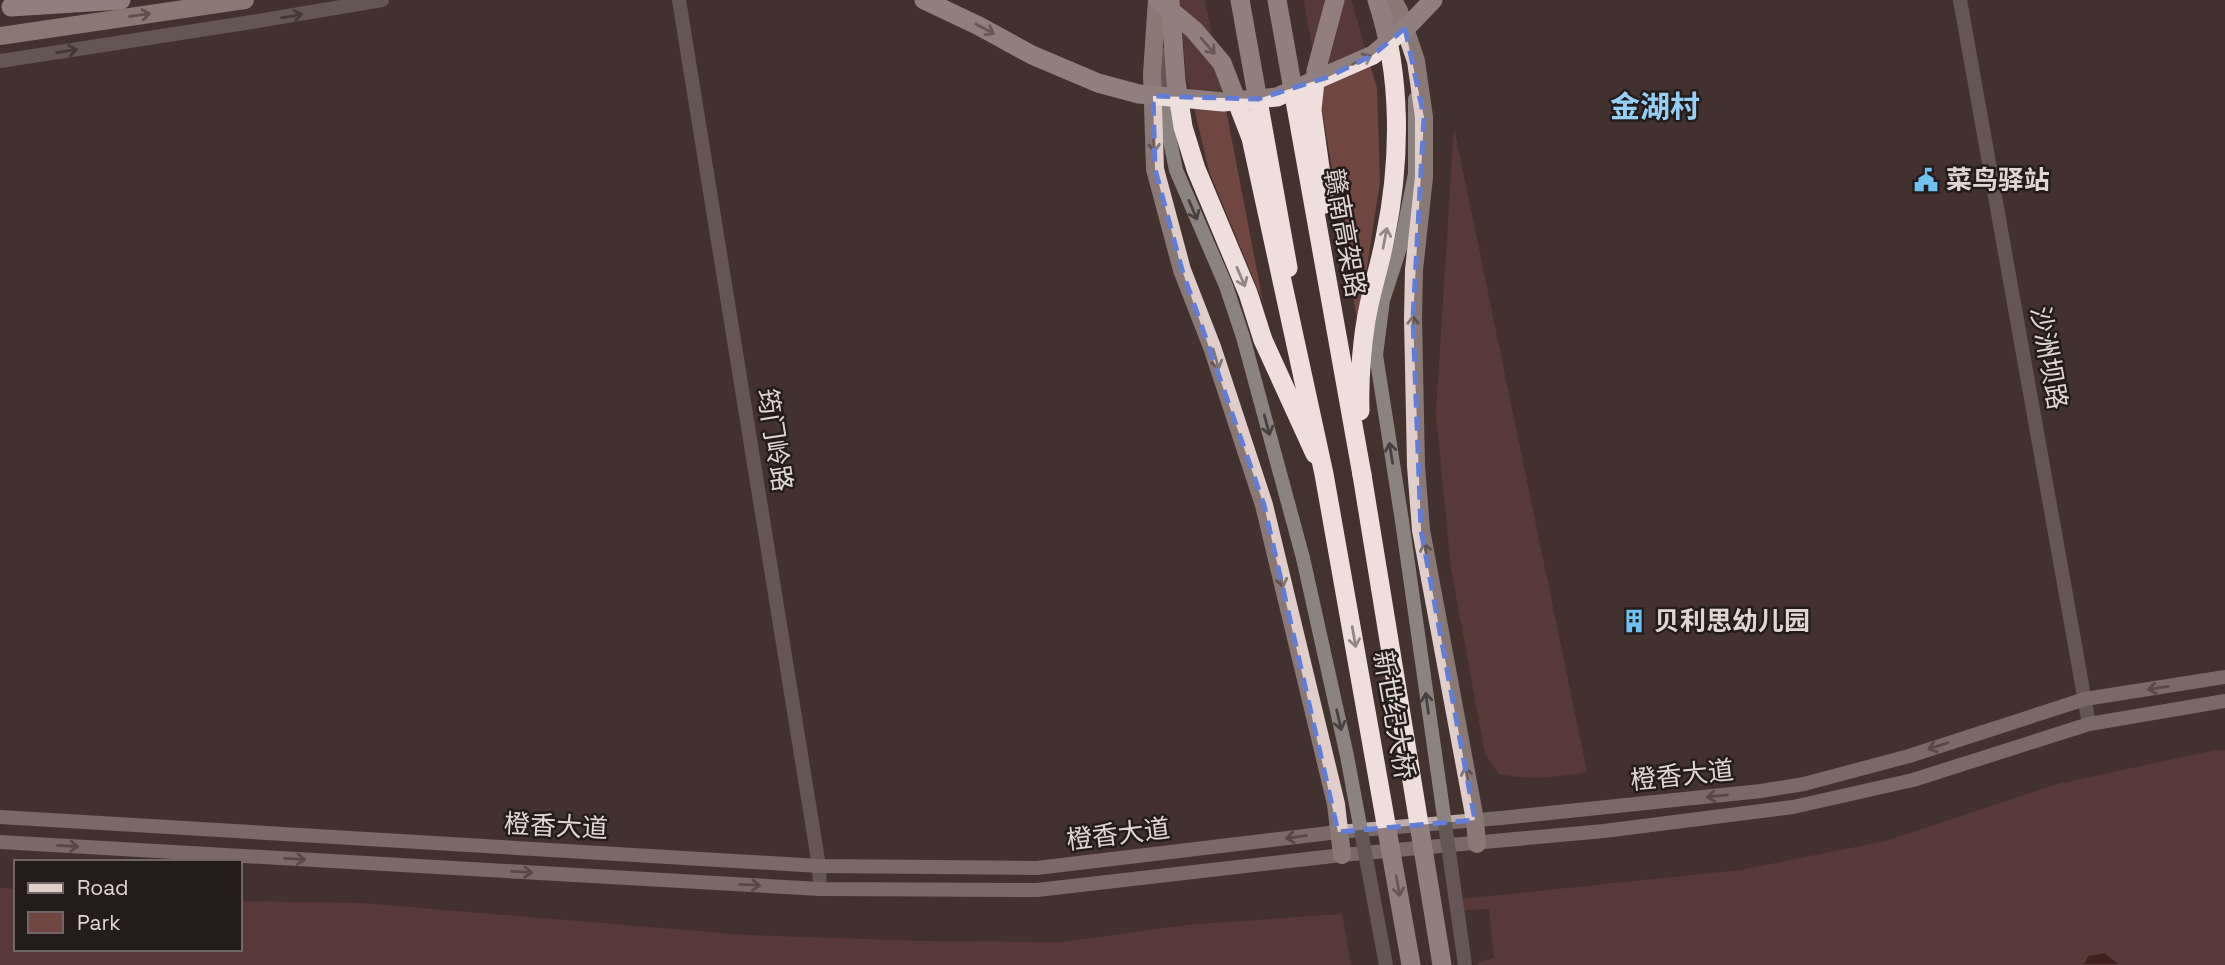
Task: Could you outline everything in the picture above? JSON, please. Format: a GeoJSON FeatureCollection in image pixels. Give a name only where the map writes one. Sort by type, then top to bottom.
{"type":"FeatureCollection","features":[{"type":"Feature","properties":{"kind":"highway"},"geometry":{"type":"LineString","coordinates":[[5,8],[60,0]]}},
{"type":"Feature","properties":{"kind":"highway"},"geometry":{"type":"LineString","coordinates":[[5,8],[121,0]]}},
{"type":"Feature","properties":{"kind":"highway"},"geometry":{"type":"LineString","coordinates":[[923,0],[1032,55],[1098,83],[1139,94],[1223,102],[1277,97],[1373,55],[1433,0]]}},
{"type":"Feature","properties":{"kind":"highway"},"geometry":{"type":"LineString","coordinates":[[1158,0],[1194,30],[1222,63],[1251,138],[1324,474]]}},
{"type":"Feature","properties":{"kind":"highway"},"geometry":{"type":"LineString","coordinates":[[1170,0],[1176,82],[1183,127],[1196,169],[1248,293],[1263,340],[1324,474]]}},
{"type":"Feature","properties":{"kind":"highway"},"geometry":{"type":"LineString","coordinates":[[1227,0],[1265,138]]}},
{"type":"Feature","properties":{"kind":"highway"},"geometry":{"type":"LineString","coordinates":[[1240,0],[1324,474]]}},
{"type":"Feature","properties":{"kind":"highway","name":"赣南高架路"},"geometry":{"type":"LineString","coordinates":[[1278,0],[1362,475]]}},
{"type":"Feature","properties":{"kind":"highway"},"geometry":{"type":"LineString","coordinates":[[1289,0],[1296,110]]}},
{"type":"Feature","properties":{"kind":"highway"},"geometry":{"type":"LineString","coordinates":[[1335,0],[1316,71],[1312,110],[1362,475]]}},
{"type":"Feature","properties":{"kind":"highway"},"geometry":{"type":"LineString","coordinates":[[1362,475],[1359,394],[1368,308],[1385,237],[1395,176],[1393,64],[1377,0]]}},
{"type":"Feature","properties":{"kind":"highway","name":"新世纪大桥"},"geometry":{"type":"LineString","coordinates":[[1324,474],[1411,965]]}},
{"type":"Feature","properties":{"kind":"highway","name":"新世纪大桥"},"geometry":{"type":"LineString","coordinates":[[1362,475],[1442,965]]}},
{"type":"Feature","properties":{"kind":"main road"},"geometry":{"type":"LineString","coordinates":[[0,36],[245,0]]}},
{"type":"Feature","properties":{"kind":"main road"},"geometry":{"type":"LineString","coordinates":[[1158,0],[1153,74],[1155,169],[1182,270],[1212,346],[1264,505],[1336,804],[1342,855]]}},
{"type":"Feature","properties":{"kind":"main road"},"geometry":{"type":"LineString","coordinates":[[1393,0],[1416,61],[1424,117],[1424,177],[1414,270],[1416,467],[1421,530],[1475,820],[1477,844]]}},
{"type":"Feature","properties":{"kind":"main road","name":"橙香大道"},"geometry":{"type":"LineString","coordinates":[[0,817],[819,866],[1037,868],[1338,832],[1761,791],[1804,784],[1909,755],[2085,699],[2225,677]]}},
{"type":"Feature","properties":{"kind":"main road","name":"橙香大道"},"geometry":{"type":"LineString","coordinates":[[0,842],[820,889],[1037,890],[1342,855],[1477,844],[1793,807],[1913,780],[2089,724],[2225,701]]}},
{"type":"Feature","properties":{"kind":"street"},"geometry":{"type":"LineString","coordinates":[[0,61],[252,23],[382,0]]}},
{"type":"Feature","properties":{"kind":"street","name":"筠门岭路"},"geometry":{"type":"LineString","coordinates":[[679,0],[819,866],[820,889]]}},
{"type":"Feature","properties":{"kind":"street"},"geometry":{"type":"LineString","coordinates":[[1158,0],[1162,86],[1176,170],[1226,286],[1243,337],[1303,558],[1347,756],[1386,965]]}},
{"type":"Feature","properties":{"kind":"street","name":"沙洲坝路"},"geometry":{"type":"LineString","coordinates":[[1959,0],[2089,724]]}},
{"type":"Feature","properties":{"kind":"street"},"geometry":{"type":"LineString","coordinates":[[1416,61],[1415,174],[1401,248],[1383,300],[1376,355],[1465,965]]}},
{"type":"Feature","properties":{"kind":"highlighted area"},"geometry":{"type":"Polygon","coordinates":[[[1405,28],[1424,117],[1413,318],[1421,530],[1475,820],[1338,832],[1264,505],[1182,270],[1155,169],[1153,96],[1258,99],[1328,77],[1373,55],[1405,28]]]}},
{"type":"Feature","properties":{"kind":"green space"},"geometry":{"type":"Polygon","coordinates":[[[1180,0],[1205,0],[1263,302],[1209,171],[1186,74],[1180,0]]]}},
{"type":"Feature","properties":{"kind":"green space"},"geometry":{"type":"Polygon","coordinates":[[[1304,0],[1351,0],[1377,88],[1380,182],[1358,326],[1304,0]]]}},
{"type":"Feature","properties":{"kind":"green space"},"geometry":{"type":"Polygon","coordinates":[[[1454,128],[1587,772],[1543,778],[1499,774],[1485,754],[1451,568],[1436,414],[1454,128]]]}},
{"type":"Feature","properties":{"kind":"green space"},"geometry":{"type":"Polygon","coordinates":[[[2225,750],[2225,965],[1478,965],[1478,962],[1494,958],[1489,909],[1461,910],[1461,899],[1741,870],[1886,841],[2058,784],[2225,750]]]}},
{"type":"Feature","properties":{"kind":"green space"},"geometry":{"type":"Polygon","coordinates":[[[0,888],[14,889],[14,951],[242,951],[242,901],[361,903],[746,935],[921,941],[1064,942],[1186,925],[1342,914],[1351,965],[0,965],[0,888]]]}},
{"type":"Feature","properties":{"kind":"shaded area"},"geometry":{"type":"Polygon","coordinates":[[[2105,952],[2121,965],[2082,965],[2088,955],[2105,952]]]}},
{"type":"Feature","properties":{"kind":"place","name":"菜鸟驿站"},"geometry":{"type":"Point","coordinates":[1926,180]}},
{"type":"Feature","properties":{"kind":"place","name":"贝利思幼儿园"},"geometry":{"type":"Point","coordinates":[1634,621]}},
{"type":"Feature","properties":{"kind":"district","name":"金湖村"},"geometry":{"type":"Point","coordinates":[1655,107]}}]}
